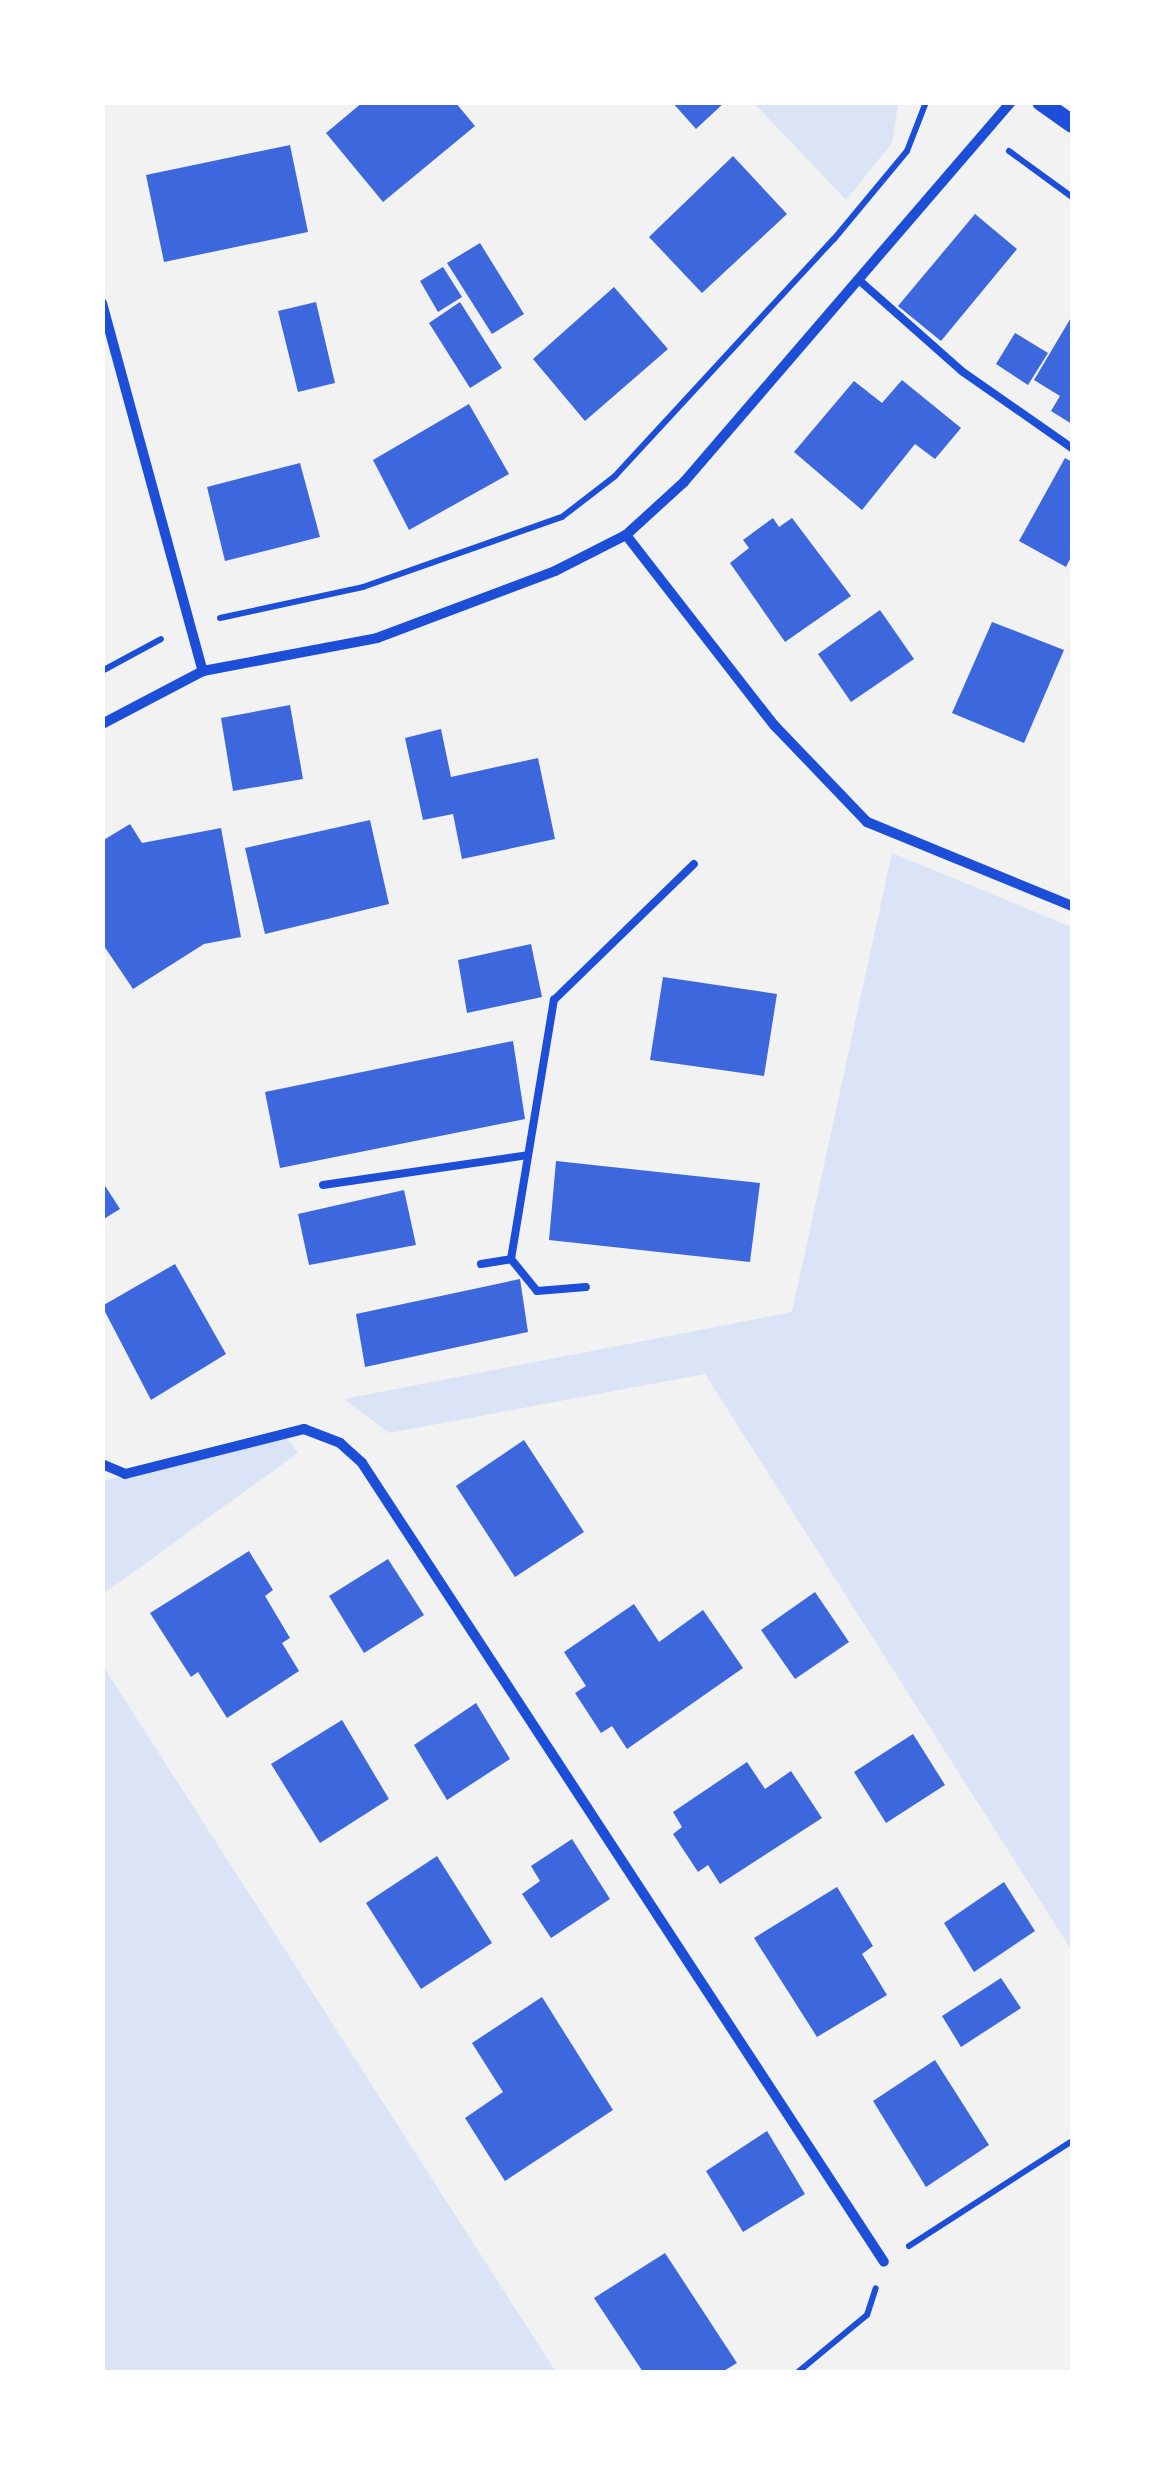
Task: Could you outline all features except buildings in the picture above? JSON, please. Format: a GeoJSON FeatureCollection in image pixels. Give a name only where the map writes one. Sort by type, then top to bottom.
{"type":"FeatureCollection","features":[{"type":"Feature","properties":{"kind":"street"},"geometry":{"type":"LineString","coordinates":[[102,724],[203,671],[377,638],[555,571],[626,535],[684,482],[1012,102]]}},
{"type":"Feature","properties":{"kind":"street"},"geometry":{"type":"LineString","coordinates":[[1041,102],[1072,124]]}},
{"type":"Feature","properties":{"kind":"street"},"geometry":{"type":"LineString","coordinates":[[102,303],[187,625],[203,671]]}},
{"type":"Feature","properties":{"kind":"street"},"geometry":{"type":"LineString","coordinates":[[626,535],[774,724],[867,822],[1072,906]]}},
{"type":"Feature","properties":{"kind":"street"},"geometry":{"type":"LineString","coordinates":[[102,1464],[126,1474],[304,1429],[340,1443],[362,1464],[884,2262]]}},
{"type":"Feature","properties":{"kind":"lane"},"geometry":{"type":"LineString","coordinates":[[860,280],[963,372],[1072,448]]}},
{"type":"Feature","properties":{"kind":"lane"},"geometry":{"type":"LineString","coordinates":[[586,1287],[537,1291],[511,1259],[554,1000],[694,864]]}},
{"type":"Feature","properties":{"kind":"lane"},"geometry":{"type":"LineString","coordinates":[[323,1185],[528,1155]]}},
{"type":"Feature","properties":{"kind":"lane"},"geometry":{"type":"LineString","coordinates":[[481,1264],[511,1259]]}},
{"type":"Feature","properties":{"kind":"path"},"geometry":{"type":"LineString","coordinates":[[102,670],[187,625],[363,587],[562,516],[615,476],[834,239],[907,151],[926,102]]}},
{"type":"Feature","properties":{"kind":"path"},"geometry":{"type":"LineString","coordinates":[[798,2372],[868,2315],[884,2262],[1072,2141]]}},
{"type":"Feature","properties":{"kind":"shaded area"},"geometry":{"type":"Polygon","coordinates":[[[754,103],[898,105],[892,143],[846,200],[754,103]]]}},
{"type":"Feature","properties":{"kind":"shaded area"},"geometry":{"type":"Polygon","coordinates":[[[892,853],[1072,927],[1072,1951],[705,1374],[389,1433],[344,1399],[792,1312],[892,853]]]}},
{"type":"Feature","properties":{"kind":"shaded area"},"geometry":{"type":"Polygon","coordinates":[[[285,1435],[298,1453],[103,1594],[103,1481],[285,1435]]]}},
{"type":"Feature","properties":{"kind":"shaded area"},"geometry":{"type":"Polygon","coordinates":[[[103,1666],[556,2372],[103,2372],[103,1666]]]}}]}
